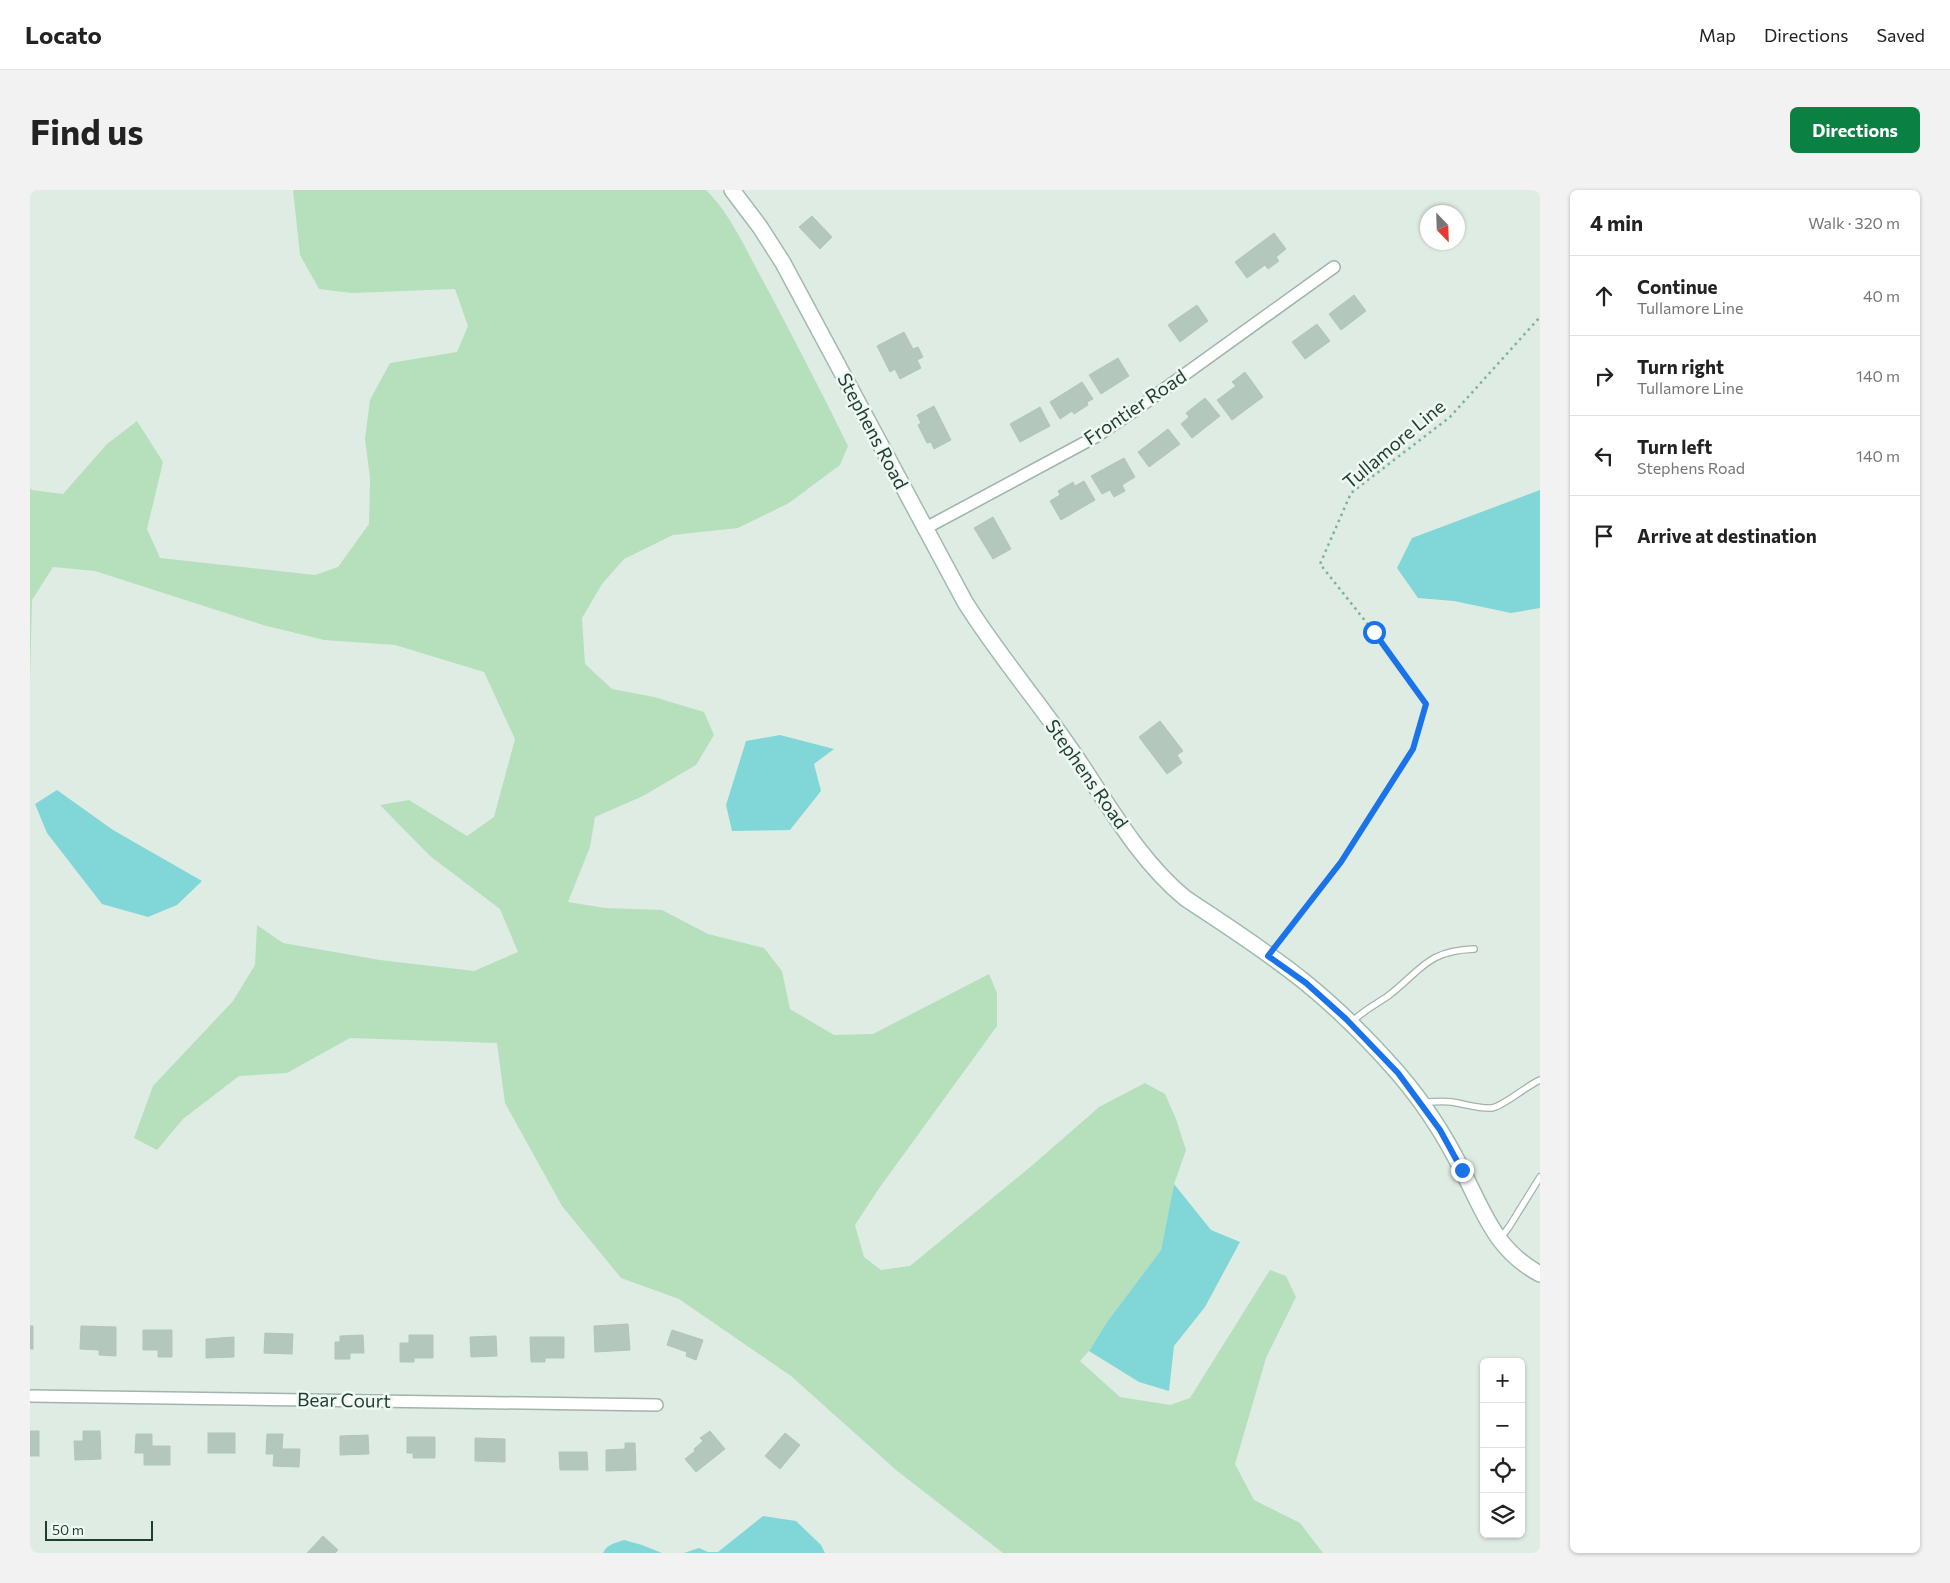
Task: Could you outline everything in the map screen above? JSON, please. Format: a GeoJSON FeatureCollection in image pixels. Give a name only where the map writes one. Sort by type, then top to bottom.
{"type":"FeatureCollection","features":[{"type":"Feature","properties":{"kind":"main road","name":"Stephens Road"},"geometry":{"type":"LineString","coordinates":[[732,190],[760,227],[783,263],[965,602],[982,629],[1065,741],[1144,857],[1185,898],[1306,983],[1350,1023],[1398,1073],[1449,1146],[1490,1227],[1499,1240],[1540,1274]]}},
{"type":"Feature","properties":{"kind":"street","name":"Frontier Road"},"geometry":{"type":"LineString","coordinates":[[924,528],[1097,436],[1334,266]]}},
{"type":"Feature","properties":{"kind":"street","name":"Bear Court"},"geometry":{"type":"LineString","coordinates":[[30,1396],[657,1405]]}},
{"type":"Feature","properties":{"kind":"lane"},"geometry":{"type":"LineString","coordinates":[[1350,1023],[1359,1014],[1389,995],[1427,962],[1438,955],[1474,949]]}},
{"type":"Feature","properties":{"kind":"lane"},"geometry":{"type":"LineString","coordinates":[[1420,1102],[1450,1102],[1492,1108],[1502,1104],[1529,1085],[1540,1080]]}},
{"type":"Feature","properties":{"kind":"lane"},"geometry":{"type":"LineString","coordinates":[[1499,1240],[1540,1176]]}},
{"type":"Feature","properties":{"kind":"path","name":"Tullamore Line"},"geometry":{"type":"LineString","coordinates":[[1268,956],[1341,862],[1413,749],[1426,704],[1374,632],[1320,564],[1351,493],[1450,417],[1540,317]]}},
{"type":"Feature","properties":{"kind":"green space"},"geometry":{"type":"Polygon","coordinates":[[[293,190],[706,190],[715,199],[736,231],[848,446],[840,465],[789,503],[738,528],[673,535],[624,559],[602,584],[582,618],[585,664],[612,689],[654,697],[704,712],[714,735],[696,765],[643,796],[595,817],[590,847],[568,902],[605,908],[662,910],[708,934],[764,948],[782,971],[790,1009],[834,1035],[873,1034],[989,974],[997,993],[997,1026],[880,1187],[855,1225],[864,1257],[881,1270],[910,1266],[1035,1163],[1099,1107],[1145,1083],[1165,1094],[1176,1119],[1186,1150],[1174,1184],[1161,1250],[1080,1361],[1120,1397],[1170,1405],[1190,1398],[1270,1270],[1286,1276],[1296,1297],[1266,1358],[1235,1464],[1254,1500],[1300,1523],[1323,1553],[1003,1553],[896,1470],[791,1376],[679,1299],[621,1278],[562,1206],[505,1103],[497,1043],[350,1038],[287,1073],[239,1076],[183,1119],[157,1150],[134,1138],[153,1086],[233,1001],[255,965],[257,925],[283,943],[380,960],[474,971],[518,952],[500,909],[430,856],[380,805],[409,800],[467,836],[494,817],[515,739],[484,672],[395,645],[324,640],[263,625],[95,571],[53,567],[32,600],[30,681],[30,488],[32,490],[63,494],[107,444],[137,421],[163,462],[147,529],[160,558],[315,575],[338,567],[369,524],[370,478],[365,439],[370,400],[390,363],[457,352],[468,326],[455,289],[352,293],[319,289],[300,255],[293,190]]]}},
{"type":"Feature","properties":{"kind":"water"},"geometry":{"type":"Polygon","coordinates":[[[1540,490],[1540,608],[1511,613],[1454,601],[1418,598],[1397,568],[1412,538],[1540,490]]]}},
{"type":"Feature","properties":{"kind":"water"},"geometry":{"type":"Polygon","coordinates":[[[780,735],[834,749],[814,764],[821,791],[790,830],[732,831],[726,805],[746,741],[780,735]]]}},
{"type":"Feature","properties":{"kind":"water"},"geometry":{"type":"Polygon","coordinates":[[[57,790],[113,830],[202,881],[177,905],[148,917],[102,904],[47,833],[35,804],[57,790]]]}},
{"type":"Feature","properties":{"kind":"water"},"geometry":{"type":"Polygon","coordinates":[[[1174,1184],[1211,1230],[1240,1242],[1205,1307],[1174,1346],[1169,1391],[1139,1382],[1089,1351],[1107,1322],[1161,1250],[1174,1184]]]}},
{"type":"Feature","properties":{"kind":"water"},"geometry":{"type":"Polygon","coordinates":[[[763,1516],[796,1521],[821,1545],[825,1553],[684,1553],[699,1548],[708,1552],[718,1552],[763,1516]]]}},
{"type":"Feature","properties":{"kind":"water"},"geometry":{"type":"Polygon","coordinates":[[[624,1540],[662,1553],[603,1553],[609,1546],[624,1540]]]}},
{"type":"Feature","properties":{"kind":"building"},"geometry":{"type":"Polygon","coordinates":[[[812,216],[832,237],[820,249],[799,227],[812,216]]]}},
{"type":"Feature","properties":{"kind":"building"},"geometry":{"type":"Polygon","coordinates":[[[1274,233],[1286,249],[1276,257],[1279,261],[1268,269],[1265,265],[1247,278],[1235,262],[1274,233]]]}},
{"type":"Feature","properties":{"kind":"building"},"geometry":{"type":"Polygon","coordinates":[[[1354,295],[1366,311],[1341,330],[1329,314],[1354,295]]]}},
{"type":"Feature","properties":{"kind":"building"},"geometry":{"type":"Polygon","coordinates":[[[1197,305],[1208,321],[1180,342],[1168,325],[1197,305]]]}},
{"type":"Feature","properties":{"kind":"building"},"geometry":{"type":"Polygon","coordinates":[[[1317,324],[1330,341],[1305,359],[1292,342],[1317,324]]]}},
{"type":"Feature","properties":{"kind":"building"},"geometry":{"type":"Polygon","coordinates":[[[904,332],[913,349],[918,347],[923,357],[917,360],[921,368],[900,379],[895,369],[890,372],[877,346],[904,332]]]}},
{"type":"Feature","properties":{"kind":"building"},"geometry":{"type":"Polygon","coordinates":[[[1118,358],[1129,376],[1101,394],[1089,375],[1118,358]]]}},
{"type":"Feature","properties":{"kind":"building"},"geometry":{"type":"Polygon","coordinates":[[[1245,372],[1263,397],[1232,420],[1217,400],[1236,386],[1232,382],[1245,372]]]}},
{"type":"Feature","properties":{"kind":"building"},"geometry":{"type":"Polygon","coordinates":[[[1082,382],[1093,399],[1087,402],[1088,405],[1074,414],[1072,411],[1060,419],[1050,402],[1082,382]]]}},
{"type":"Feature","properties":{"kind":"building"},"geometry":{"type":"Polygon","coordinates":[[[1205,398],[1220,416],[1192,438],[1181,424],[1189,417],[1186,413],[1205,398]]]}},
{"type":"Feature","properties":{"kind":"building"},"geometry":{"type":"Polygon","coordinates":[[[934,406],[951,440],[934,449],[931,442],[927,443],[918,425],[921,423],[917,415],[934,406]]]}},
{"type":"Feature","properties":{"kind":"building"},"geometry":{"type":"Polygon","coordinates":[[[1040,407],[1050,426],[1020,442],[1010,424],[1040,407]]]}},
{"type":"Feature","properties":{"kind":"building"},"geometry":{"type":"Polygon","coordinates":[[[1168,429],[1180,444],[1149,467],[1138,452],[1168,429]]]}},
{"type":"Feature","properties":{"kind":"building"},"geometry":{"type":"Polygon","coordinates":[[[1124,458],[1135,477],[1122,485],[1125,491],[1114,497],[1110,490],[1102,494],[1091,476],[1124,458]]]}},
{"type":"Feature","properties":{"kind":"building"},"geometry":{"type":"Polygon","coordinates":[[[1084,481],[1095,500],[1061,520],[1050,501],[1060,495],[1058,491],[1073,482],[1075,486],[1084,481]]]}},
{"type":"Feature","properties":{"kind":"building"},"geometry":{"type":"Polygon","coordinates":[[[993,517],[1011,549],[993,559],[974,528],[993,517]]]}},
{"type":"Feature","properties":{"kind":"building"},"geometry":{"type":"Polygon","coordinates":[[[1160,721],[1183,751],[1177,755],[1182,763],[1167,774],[1139,737],[1160,721]]]}},
{"type":"Feature","properties":{"kind":"building"},"geometry":{"type":"Polygon","coordinates":[[[628,1324],[630,1350],[595,1352],[594,1326],[628,1324]]]}},
{"type":"Feature","properties":{"kind":"building"},"geometry":{"type":"Polygon","coordinates":[[[30,1326],[33,1326],[33,1349],[30,1349],[30,1326]]]}},
{"type":"Feature","properties":{"kind":"building"},"geometry":{"type":"Polygon","coordinates":[[[81,1326],[116,1327],[116,1356],[99,1355],[99,1350],[80,1349],[81,1326]]]}},
{"type":"Feature","properties":{"kind":"building"},"geometry":{"type":"Polygon","coordinates":[[[143,1330],[172,1330],[172,1357],[158,1357],[158,1350],[143,1350],[143,1330]]]}},
{"type":"Feature","properties":{"kind":"building"},"geometry":{"type":"Polygon","coordinates":[[[672,1330],[703,1340],[696,1360],[686,1356],[687,1352],[667,1345],[672,1330]]]}},
{"type":"Feature","properties":{"kind":"building"},"geometry":{"type":"Polygon","coordinates":[[[265,1333],[293,1334],[292,1354],[264,1353],[265,1333]]]}},
{"type":"Feature","properties":{"kind":"building"},"geometry":{"type":"Polygon","coordinates":[[[363,1335],[364,1353],[350,1353],[350,1359],[335,1359],[335,1342],[340,1342],[340,1336],[363,1335]]]}},
{"type":"Feature","properties":{"kind":"building"},"geometry":{"type":"Polygon","coordinates":[[[409,1335],[433,1335],[433,1358],[414,1358],[414,1362],[400,1362],[400,1343],[409,1343],[409,1335]]]}},
{"type":"Feature","properties":{"kind":"building"},"geometry":{"type":"Polygon","coordinates":[[[496,1336],[497,1356],[471,1357],[470,1337],[496,1336]]]}},
{"type":"Feature","properties":{"kind":"building"},"geometry":{"type":"Polygon","coordinates":[[[234,1337],[234,1357],[206,1358],[206,1339],[234,1337]]]}},
{"type":"Feature","properties":{"kind":"building"},"geometry":{"type":"Polygon","coordinates":[[[530,1337],[564,1337],[564,1358],[545,1358],[545,1362],[531,1362],[530,1337]]]}},
{"type":"Feature","properties":{"kind":"building"},"geometry":{"type":"Polygon","coordinates":[[[30,1431],[39,1431],[39,1456],[30,1456],[30,1431]]]}},
{"type":"Feature","properties":{"kind":"building"},"geometry":{"type":"Polygon","coordinates":[[[83,1431],[100,1431],[101,1459],[75,1460],[74,1441],[83,1441],[83,1431]]]}},
{"type":"Feature","properties":{"kind":"building"},"geometry":{"type":"Polygon","coordinates":[[[710,1431],[725,1449],[696,1472],[685,1459],[703,1441],[700,1438],[710,1431]]]}},
{"type":"Feature","properties":{"kind":"building"},"geometry":{"type":"Polygon","coordinates":[[[208,1433],[235,1433],[235,1453],[208,1453],[208,1433]]]}},
{"type":"Feature","properties":{"kind":"building"},"geometry":{"type":"Polygon","coordinates":[[[785,1433],[800,1445],[780,1469],[765,1456],[785,1433]]]}},
{"type":"Feature","properties":{"kind":"building"},"geometry":{"type":"Polygon","coordinates":[[[136,1434],[152,1434],[152,1446],[170,1446],[170,1465],[144,1465],[144,1453],[135,1453],[136,1434]]]}},
{"type":"Feature","properties":{"kind":"building"},"geometry":{"type":"Polygon","coordinates":[[[267,1434],[283,1434],[282,1449],[300,1449],[299,1467],[273,1466],[274,1454],[266,1454],[267,1434]]]}},
{"type":"Feature","properties":{"kind":"building"},"geometry":{"type":"Polygon","coordinates":[[[368,1435],[369,1454],[340,1455],[340,1436],[368,1435]]]}},
{"type":"Feature","properties":{"kind":"building"},"geometry":{"type":"Polygon","coordinates":[[[407,1437],[435,1437],[435,1458],[413,1458],[413,1453],[407,1453],[407,1437]]]}},
{"type":"Feature","properties":{"kind":"building"},"geometry":{"type":"Polygon","coordinates":[[[475,1438],[505,1439],[505,1462],[475,1461],[475,1438]]]}},
{"type":"Feature","properties":{"kind":"building"},"geometry":{"type":"Polygon","coordinates":[[[625,1443],[635,1443],[636,1470],[606,1471],[606,1450],[625,1449],[625,1443]]]}},
{"type":"Feature","properties":{"kind":"building"},"geometry":{"type":"Polygon","coordinates":[[[559,1452],[587,1452],[588,1470],[560,1470],[559,1452]]]}},
{"type":"Feature","properties":{"kind":"building"},"geometry":{"type":"Polygon","coordinates":[[[323,1536],[338,1550],[335,1553],[307,1553],[323,1536]]]}},
{"type":"Feature","properties":{"kind":"route"},"geometry":{"type":"LineString","coordinates":[[1374,632],[1426,704],[1413,749],[1341,862],[1268,956],[1306,983],[1346,1019],[1398,1073],[1440,1130],[1462,1170]]}}]}
